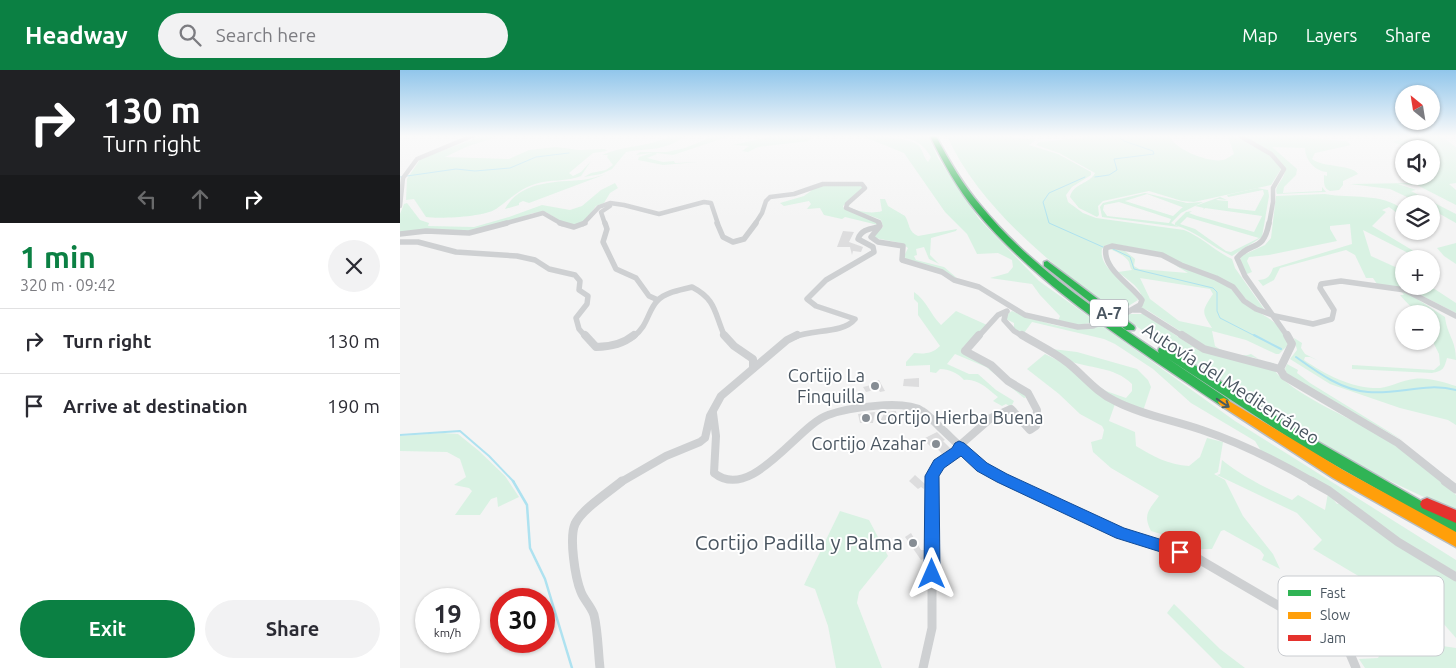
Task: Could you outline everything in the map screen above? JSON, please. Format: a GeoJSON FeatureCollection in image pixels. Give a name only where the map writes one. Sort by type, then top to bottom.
{"type":"FeatureCollection","features":[{"type":"Feature","properties":{"kind":"highway","name":"Autovía del Mediterráneo"},"geometry":{"type":"LineString","coordinates":[[947,164],[972,200],[998,229],[1039,268],[1098,316],[1244,417],[1325,466],[1456,540]]}},
{"type":"Feature","properties":{"kind":"highway","name":"Autovía del Mediterráneo"},"geometry":{"type":"LineString","coordinates":[[956,164],[979,196],[1046,264],[1154,345],[1256,413],[1456,528]]}},
{"type":"Feature","properties":{"kind":"highway"},"geometry":{"type":"LineString","coordinates":[[1244,417],[1271,438],[1456,549]]}},
{"type":"Feature","properties":{"kind":"highway"},"geometry":{"type":"LineString","coordinates":[[1315,448],[1456,517]]}},
{"type":"Feature","properties":{"kind":"street"},"geometry":{"type":"LineString","coordinates":[[400,206],[405,176],[414,164]]}},
{"type":"Feature","properties":{"kind":"street"},"geometry":{"type":"LineString","coordinates":[[1282,164],[1284,169],[1273,188],[1273,202],[1266,237],[1259,245],[1240,253],[1237,258],[1241,271],[1275,316],[1292,344],[1291,351],[1282,360],[1280,369],[1284,376],[1294,383],[1398,443],[1456,489]]}},
{"type":"Feature","properties":{"kind":"street"},"geometry":{"type":"LineString","coordinates":[[400,234],[426,231],[469,233],[543,213],[567,227],[576,227],[585,224],[597,207],[609,203],[660,214],[691,203],[711,203],[722,236],[728,241],[734,242],[747,236],[770,197],[794,194],[823,184],[855,183],[862,184],[865,188],[847,204],[846,208],[876,220],[880,226]]}},
{"type":"Feature","properties":{"kind":"street"},"geometry":{"type":"LineString","coordinates":[[615,203],[601,212],[607,228],[603,242],[616,269],[636,278],[649,296],[658,300]]}},
{"type":"Feature","properties":{"kind":"street"},"geometry":{"type":"LineString","coordinates":[[880,226],[871,237],[878,242],[903,246],[902,260],[942,272],[954,280],[979,287],[1009,310],[1078,327],[1093,326]]}},
{"type":"Feature","properties":{"kind":"street"},"geometry":{"type":"LineString","coordinates":[[880,226],[863,231],[858,237],[858,240],[873,247],[874,252],[871,255],[826,280],[808,296],[809,302],[812,305],[846,314],[855,319],[851,324],[831,330],[797,335],[775,349],[721,396],[714,407],[713,413],[716,436],[714,473],[719,478],[727,480],[758,470],[777,458],[819,419],[828,415],[895,403],[910,405],[921,410],[982,467],[1121,534],[1195,557],[1278,605]]}},
{"type":"Feature","properties":{"kind":"street"},"geometry":{"type":"LineString","coordinates":[[400,242],[418,242],[456,252],[517,256],[535,260],[549,268],[575,274],[580,281],[579,290],[588,296],[587,304],[576,318],[579,328],[596,347],[606,348],[626,341],[640,332],[658,300],[668,294],[692,287],[704,293],[713,301],[725,339],[753,359],[753,368]]}},
{"type":"Feature","properties":{"kind":"street"},"geometry":{"type":"LineString","coordinates":[[1126,313],[1134,310],[1140,305],[1142,300],[1111,268],[1105,255],[1106,248],[1118,246],[1162,255],[1233,287],[1244,300],[1256,309],[1275,316],[1313,324],[1329,322],[1334,315],[1334,310],[1320,288],[1321,284],[1334,281],[1406,290],[1456,316]]}},
{"type":"Feature","properties":{"kind":"street"},"geometry":{"type":"LineString","coordinates":[[923,668],[932,628],[932,476],[939,464],[1004,410],[1011,409],[1030,430],[1033,430],[1036,426],[1037,410],[1028,393],[1008,380],[991,365],[965,350],[998,316],[1009,310]]}},
{"type":"Feature","properties":{"kind":"street"},"geometry":{"type":"LineString","coordinates":[[1009,310],[1004,320],[1014,331],[1067,362],[1098,391],[1114,401],[1144,414],[1170,419],[1205,431],[1291,469],[1329,491],[1398,542],[1456,576]]}},
{"type":"Feature","properties":{"kind":"street"},"geometry":{"type":"LineString","coordinates":[[1134,310],[1141,310],[1150,315],[1204,350],[1280,369]]}},
{"type":"Feature","properties":{"kind":"street"},"geometry":{"type":"LineString","coordinates":[[600,668],[594,616],[589,603],[581,593],[575,565],[572,536],[575,524],[581,515],[624,479],[666,456],[700,442],[705,438],[710,416],[713,413]]}},
{"type":"Feature","properties":{"kind":"street"},"geometry":{"type":"LineString","coordinates":[[1351,656],[1356,668]]}},
{"type":"Feature","properties":{"kind":"green space"},"geometry":{"type":"Polygon","coordinates":[[[417,164],[580,164],[569,173],[573,176],[581,172],[589,164],[581,176],[540,182],[519,192],[490,212],[462,217],[426,217],[414,199],[406,200],[407,179],[417,164]]]}},
{"type":"Feature","properties":{"kind":"green space"},"geometry":{"type":"Polygon","coordinates":[[[616,164],[612,169],[601,174],[584,177],[591,173],[606,170],[616,164]]]}},
{"type":"Feature","properties":{"kind":"green space"},"geometry":{"type":"Polygon","coordinates":[[[912,164],[942,164],[979,219],[1039,281],[1235,421],[1456,560],[1456,572],[1412,547],[1263,454],[1255,441],[1191,403],[1153,369],[1115,344],[1104,339],[1032,322],[1024,333],[1052,349],[1077,352],[1137,369],[1148,380],[1151,387],[1143,411],[1110,397],[1095,384],[1106,391],[1126,398],[1132,391],[1132,384],[1125,378],[1109,371],[1067,360],[1014,329],[1014,323],[1006,319],[1012,311],[1065,327],[1087,329],[1095,327],[1090,323],[1079,325],[1058,321],[1060,316],[1032,284],[990,278],[1008,273],[1013,267],[1012,260],[998,253],[977,254],[967,234],[945,212],[912,164]]]}},
{"type":"Feature","properties":{"kind":"green space"},"geometry":{"type":"Polygon","coordinates":[[[962,164],[1076,164],[1091,172],[1091,175],[1072,187],[1066,195],[1068,202],[1083,213],[1096,218],[1184,230],[1232,259],[1235,268],[1264,309],[1262,310],[1250,303],[1234,287],[1162,253],[1115,244],[1106,245],[1102,249],[1105,263],[1138,300],[1122,310],[1128,314],[1144,314],[1192,346],[1274,370],[1294,388],[1377,434],[1418,463],[1456,495],[1456,511],[1377,474],[1301,433],[1227,387],[1126,319],[1037,250],[985,196],[962,164]]]}},
{"type":"Feature","properties":{"kind":"green space"},"geometry":{"type":"Polygon","coordinates":[[[1079,164],[1278,164],[1281,169],[1271,185],[1194,202],[1182,201],[1149,191],[1103,201],[1098,206],[1099,215],[1097,217],[1079,208],[1070,197],[1074,189],[1093,177],[1095,173],[1079,164]]]}},
{"type":"Feature","properties":{"kind":"green space"},"geometry":{"type":"Polygon","coordinates":[[[1282,164],[1291,164],[1297,169],[1296,175],[1284,187],[1283,193],[1322,191],[1322,187],[1326,192],[1277,194],[1277,188],[1285,171],[1282,164]]]}},
{"type":"Feature","properties":{"kind":"green space"},"geometry":{"type":"Polygon","coordinates":[[[1312,164],[1350,169],[1358,174],[1343,181],[1343,185],[1339,190],[1330,191],[1324,184],[1324,175],[1327,176],[1327,172],[1318,170],[1312,164]]]}},
{"type":"Feature","properties":{"kind":"green space"},"geometry":{"type":"Polygon","coordinates":[[[1440,164],[1456,164],[1456,183],[1449,184],[1456,190],[1456,205],[1440,197],[1440,195],[1417,185],[1440,185],[1440,164]]]}},
{"type":"Feature","properties":{"kind":"green space"},"geometry":{"type":"Polygon","coordinates":[[[606,174],[529,203],[523,201],[519,205],[505,209],[520,193],[529,188],[550,183],[585,180],[606,174]]]}},
{"type":"Feature","properties":{"kind":"green space"},"geometry":{"type":"Polygon","coordinates":[[[615,183],[618,188],[610,193],[604,203],[596,206],[585,221],[574,226],[565,224],[546,212],[533,213],[510,222],[464,232],[429,229],[400,233],[400,214],[404,204],[407,203],[420,220],[429,223],[428,226],[474,227],[542,205],[570,210],[582,206],[601,190],[615,183]]]}},
{"type":"Feature","properties":{"kind":"green space"},"geometry":{"type":"Polygon","coordinates":[[[1395,183],[1395,185],[1416,190],[1411,191],[1419,195],[1403,195],[1390,189],[1350,184],[1395,183]]]}},
{"type":"Feature","properties":{"kind":"green space"},"geometry":{"type":"Polygon","coordinates":[[[820,185],[860,185],[863,188],[843,206],[844,209],[874,220],[878,225],[845,217],[842,219],[824,215],[820,208],[807,209],[811,204],[809,201],[784,206],[780,203],[804,196],[811,191],[811,188],[820,185]]]}},
{"type":"Feature","properties":{"kind":"green space"},"geometry":{"type":"Polygon","coordinates":[[[1257,188],[1268,190],[1269,196],[1262,237],[1232,256],[1191,231],[1175,225],[1186,212],[1192,211],[1189,213],[1254,232],[1262,216],[1205,208],[1203,210],[1204,208],[1195,206],[1220,197],[1227,200],[1216,200],[1228,201],[1228,208],[1255,211],[1264,194],[1263,190],[1228,197],[1227,195],[1257,188]],[[1187,217],[1180,224],[1195,229],[1226,251],[1231,252],[1259,238],[1187,217]]]}},
{"type":"Feature","properties":{"kind":"green space"},"geometry":{"type":"Polygon","coordinates":[[[1145,193],[1187,203],[1203,202],[1181,213],[1171,223],[1179,227],[1102,217],[1100,207],[1103,203],[1145,193]],[[1147,194],[1125,201],[1173,216],[1183,207],[1182,207],[1147,194]],[[1119,202],[1104,205],[1103,210],[1107,216],[1169,223],[1171,219],[1119,202]]]}},
{"type":"Feature","properties":{"kind":"green space"},"geometry":{"type":"Polygon","coordinates":[[[1325,194],[1376,198],[1395,204],[1395,211],[1389,207],[1382,210],[1386,212],[1372,226],[1412,250],[1402,250],[1363,230],[1371,256],[1395,267],[1395,287],[1377,284],[1373,278],[1366,278],[1355,255],[1346,250],[1280,268],[1274,280],[1263,286],[1258,280],[1268,277],[1273,268],[1352,244],[1350,224],[1330,226],[1337,241],[1269,255],[1249,257],[1247,261],[1252,272],[1247,274],[1240,261],[1241,256],[1265,245],[1271,238],[1276,196],[1325,194]]]}},
{"type":"Feature","properties":{"kind":"green space"},"geometry":{"type":"Polygon","coordinates":[[[880,199],[885,199],[888,206],[905,216],[911,230],[918,236],[957,229],[956,231],[931,238],[930,255],[939,264],[929,259],[924,247],[916,249],[917,255],[914,256],[916,260],[944,267],[958,279],[907,260],[904,256],[908,248],[901,243],[875,238],[875,233],[883,227],[881,220],[855,211],[850,207],[865,212],[882,211],[880,199]]]}},
{"type":"Feature","properties":{"kind":"green space"},"geometry":{"type":"Polygon","coordinates":[[[1440,206],[1456,214],[1456,223],[1440,214],[1440,206]]]}},
{"type":"Feature","properties":{"kind":"green space"},"geometry":{"type":"Polygon","coordinates":[[[1456,243],[1456,264],[1444,256],[1437,248],[1456,243]]]}},
{"type":"Feature","properties":{"kind":"green space"},"geometry":{"type":"Polygon","coordinates":[[[1110,249],[1125,251],[1135,259],[1134,266],[1139,269],[1188,273],[1175,265],[1221,282],[1248,306],[1278,325],[1286,337],[1288,345],[1279,354],[1276,354],[1246,340],[1212,331],[1215,346],[1237,355],[1210,350],[1147,310],[1140,308],[1142,297],[1140,292],[1118,272],[1132,270],[1127,260],[1110,249]],[[1140,278],[1150,299],[1179,321],[1212,328],[1204,311],[1213,294],[1210,289],[1140,278]]]}},
{"type":"Feature","properties":{"kind":"green space"},"geometry":{"type":"Polygon","coordinates":[[[914,292],[922,299],[941,325],[956,311],[987,325],[963,347],[962,352],[987,366],[1027,397],[1024,398],[986,367],[955,354],[947,364],[969,374],[978,374],[996,390],[1014,401],[1012,405],[1017,409],[1015,410],[1006,404],[1002,406],[993,401],[998,397],[978,382],[964,380],[959,375],[950,371],[940,369],[936,373],[930,372],[930,365],[906,366],[906,362],[914,353],[928,353],[940,346],[918,315],[918,303],[914,299],[914,292]]]}},
{"type":"Feature","properties":{"kind":"green space"},"geometry":{"type":"Polygon","coordinates":[[[1440,293],[1456,303],[1456,313],[1421,295],[1440,295],[1440,293]]]}},
{"type":"Feature","properties":{"kind":"green space"},"geometry":{"type":"Polygon","coordinates":[[[1400,295],[1411,295],[1426,305],[1410,305],[1400,295]]]}},
{"type":"Feature","properties":{"kind":"green space"},"geometry":{"type":"Polygon","coordinates":[[[1440,314],[1445,317],[1455,347],[1456,360],[1447,358],[1445,365],[1439,371],[1432,373],[1352,369],[1352,365],[1434,370],[1440,365],[1437,350],[1440,350],[1440,314]]]}},
{"type":"Feature","properties":{"kind":"green space"},"geometry":{"type":"Polygon","coordinates":[[[1294,338],[1302,343],[1301,348],[1305,354],[1319,361],[1310,357],[1305,357],[1304,360],[1321,371],[1350,384],[1380,388],[1410,380],[1424,379],[1456,386],[1456,425],[1448,420],[1400,408],[1330,384],[1290,359],[1297,350],[1294,338]]]}},
{"type":"Feature","properties":{"kind":"green space"},"geometry":{"type":"Polygon","coordinates":[[[1045,354],[1065,364],[1115,404],[1109,421],[1135,432],[1136,446],[1167,462],[1189,466],[1200,457],[1207,438],[1223,442],[1218,472],[1214,474],[1225,480],[1243,516],[1273,554],[1280,569],[1262,560],[1264,555],[1260,550],[1224,530],[1221,531],[1212,549],[1198,549],[1194,544],[1151,531],[1147,516],[1150,508],[1159,496],[1111,468],[1093,452],[1091,442],[1102,439],[1104,430],[1102,426],[1080,414],[1059,394],[1027,369],[1045,354]]]}},
{"type":"Feature","properties":{"kind":"green space"},"geometry":{"type":"Polygon","coordinates":[[[1251,354],[1259,359],[1253,357],[1239,355],[1251,354]]]}},
{"type":"Feature","properties":{"kind":"green space"},"geometry":{"type":"Polygon","coordinates":[[[1287,364],[1298,370],[1297,373],[1310,383],[1404,441],[1317,393],[1287,374],[1285,369],[1287,364]]]}},
{"type":"Feature","properties":{"kind":"green space"},"geometry":{"type":"Polygon","coordinates":[[[443,433],[458,434],[479,451],[505,476],[519,497],[498,507],[497,497],[491,499],[480,515],[455,515],[472,491],[469,488],[454,485],[466,477],[460,459],[447,452],[400,451],[400,436],[443,433]]]}},
{"type":"Feature","properties":{"kind":"green space"},"geometry":{"type":"Polygon","coordinates":[[[1222,460],[1265,487],[1292,500],[1298,495],[1325,510],[1328,493],[1337,504],[1340,503],[1456,578],[1456,638],[1444,624],[1444,576],[1358,576],[1313,549],[1322,540],[1297,513],[1217,475],[1220,474],[1222,460]]]}},
{"type":"Feature","properties":{"kind":"green space"},"geometry":{"type":"Polygon","coordinates":[[[840,511],[869,520],[888,556],[859,592],[857,603],[882,668],[836,668],[828,626],[815,589],[804,585],[840,511]]]}},
{"type":"Feature","properties":{"kind":"green space"},"geometry":{"type":"Polygon","coordinates":[[[1174,604],[1220,649],[1245,668],[1222,668],[1167,613],[1174,604]]]}},
{"type":"Feature","properties":{"kind":"green space"},"geometry":{"type":"Polygon","coordinates":[[[1444,646],[1456,648],[1456,668],[1365,668],[1359,659],[1378,658],[1379,656],[1444,656],[1444,646]]]}},
{"type":"Feature","properties":{"kind":"building"},"geometry":{"type":"Polygon","coordinates":[[[843,231],[854,232],[849,242],[863,247],[861,252],[853,251],[852,255],[850,247],[837,247],[843,231]]]}},
{"type":"Feature","properties":{"kind":"building"},"geometry":{"type":"Polygon","coordinates":[[[919,378],[919,387],[903,386],[904,379],[919,378]]]}},
{"type":"Feature","properties":{"kind":"building","name":"Cortijo La Finquilla"},"geometry":{"type":"Polygon","coordinates":[[[879,380],[885,391],[880,392],[878,389],[866,392],[863,387],[879,380]]]}},
{"type":"Feature","properties":{"kind":"building"},"geometry":{"type":"Polygon","coordinates":[[[896,411],[898,422],[879,423],[885,412],[896,411]]]}},
{"type":"Feature","properties":{"kind":"building","name":"Cortijo Hierba Buena"},"geometry":{"type":"Polygon","coordinates":[[[875,412],[873,423],[860,423],[858,414],[875,412]]]}},
{"type":"Feature","properties":{"kind":"building","name":"Cortijo Azahar"},"geometry":{"type":"Polygon","coordinates":[[[937,432],[951,449],[942,454],[935,446],[932,448],[923,439],[937,432]]]}},
{"type":"Feature","properties":{"kind":"building"},"geometry":{"type":"Polygon","coordinates":[[[915,475],[925,484],[924,489],[921,487],[918,489],[909,481],[915,475]]]}},
{"type":"Feature","properties":{"kind":"building","name":"Cortijo Padilla y Palma"},"geometry":{"type":"Polygon","coordinates":[[[911,533],[921,550],[925,550],[925,558],[921,560],[905,537],[911,533]]]}},
{"type":"Feature","properties":{"kind":"waterway"},"geometry":{"type":"LineString","coordinates":[[400,177],[456,169],[475,171],[510,168],[520,164]]}},
{"type":"Feature","properties":{"kind":"waterway"},"geometry":{"type":"LineString","coordinates":[[1095,177],[1109,175],[1117,170],[1115,164]]}},
{"type":"Feature","properties":{"kind":"waterway"},"geometry":{"type":"LineString","coordinates":[[1085,177],[1049,193],[1043,202],[1049,223],[1103,247]]}},
{"type":"Feature","properties":{"kind":"waterway"},"geometry":{"type":"LineString","coordinates":[[1113,249],[1130,257],[1134,269],[1213,288],[1217,292],[1217,311],[1220,318],[1257,337]]}},
{"type":"Feature","properties":{"kind":"waterway"},"geometry":{"type":"LineString","coordinates":[[1254,335],[1281,349]]}},
{"type":"Feature","properties":{"kind":"waterway"},"geometry":{"type":"LineString","coordinates":[[1296,357],[1312,369],[1339,384],[1358,391],[1390,392],[1434,387],[1456,390]]}},
{"type":"Feature","properties":{"kind":"waterway"},"geometry":{"type":"LineString","coordinates":[[400,435],[460,431],[489,456],[514,482]]}},
{"type":"Feature","properties":{"kind":"waterway"},"geometry":{"type":"LineString","coordinates":[[513,481],[527,505],[530,548],[545,579],[572,668]]}},
{"type":"Feature","properties":{"kind":"tunnel"},"geometry":{"type":"LineString","coordinates":[[1093,326],[1126,313]]}},
{"type":"Feature","properties":{"kind":"traffic: fast"},"geometry":{"type":"LineString","coordinates":[[948,164],[959,183],[978,208],[995,227],[1042,271],[1108,323],[1224,402]]}},
{"type":"Feature","properties":{"kind":"traffic: fast"},"geometry":{"type":"LineString","coordinates":[[1047,264],[1130,328]]}},
{"type":"Feature","properties":{"kind":"traffic: fast"},"geometry":{"type":"LineString","coordinates":[[1163,351],[1308,443],[1456,528]]}},
{"type":"Feature","properties":{"kind":"traffic: slow"},"geometry":{"type":"LineString","coordinates":[[1224,402],[1338,474],[1456,540]]}},
{"type":"Feature","properties":{"kind":"traffic: jam"},"geometry":{"type":"LineString","coordinates":[[1427,504],[1456,517]]}},
{"type":"Feature","properties":{"kind":"place","name":"Cortijo La Finquilla"},"geometry":{"type":"Point","coordinates":[875,386]}},
{"type":"Feature","properties":{"kind":"place","name":"Cortijo Hierba Buena"},"geometry":{"type":"Point","coordinates":[866,418]}},
{"type":"Feature","properties":{"kind":"place","name":"Cortijo Azahar"},"geometry":{"type":"Point","coordinates":[936,444]}},
{"type":"Feature","properties":{"kind":"place","name":"Cortijo Padilla y Palma"},"geometry":{"type":"Point","coordinates":[913,543]}},
{"type":"Feature","properties":{"kind":"route"},"geometry":{"type":"LineString","coordinates":[[932,574],[932,476],[939,464],[958,450],[959,446],[982,467],[1002,478],[1121,534],[1134,536],[1180,552]]}}]}
